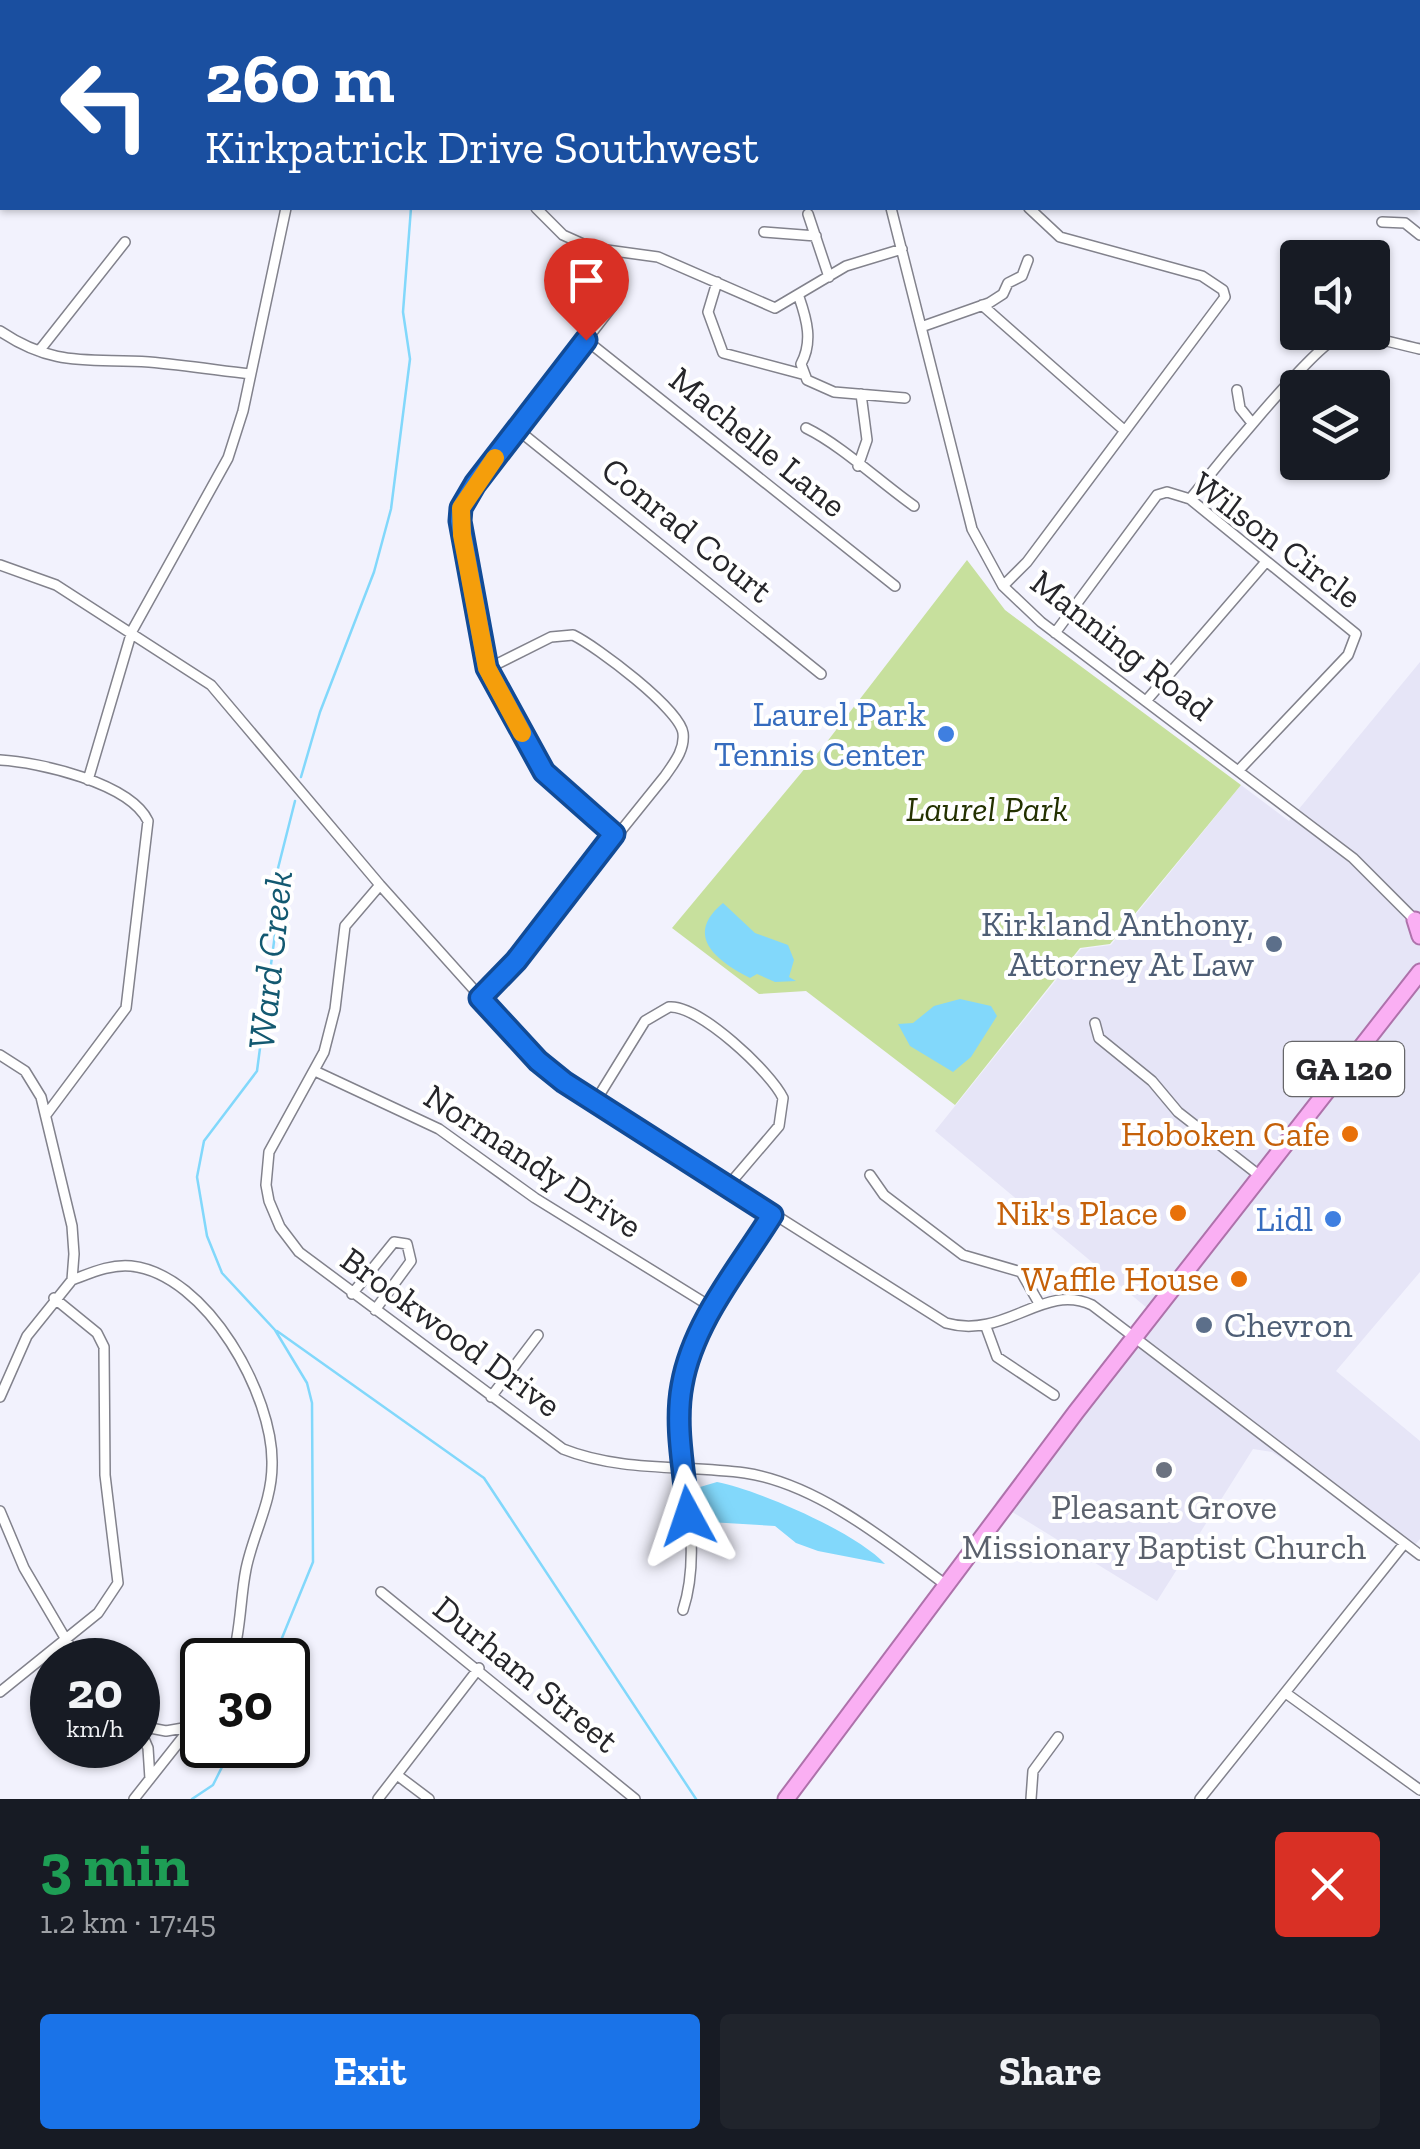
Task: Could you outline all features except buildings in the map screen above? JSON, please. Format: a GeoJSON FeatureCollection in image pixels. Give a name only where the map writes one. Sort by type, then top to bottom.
{"type":"FeatureCollection","features":[{"type":"Feature","properties":{"kind":"highway","name":"GA 120"},"geometry":{"type":"LineString","coordinates":[[786,1799],[1135,1336],[1420,972]]}},
{"type":"Feature","properties":{"kind":"street"},"geometry":{"type":"LineString","coordinates":[[88,780],[132,631],[228,458],[286,210]]}},
{"type":"Feature","properties":{"kind":"street"},"geometry":{"type":"LineString","coordinates":[[538,210],[563,236],[592,248],[658,257],[767,307],[799,297],[855,262],[902,250]]}},
{"type":"Feature","properties":{"kind":"street","name":"Manning Road"},"geometry":{"type":"LineString","coordinates":[[892,210],[972,529],[1003,586],[1055,633],[1353,858],[1419,926]]}},
{"type":"Feature","properties":{"kind":"street"},"geometry":{"type":"LineString","coordinates":[[1003,586],[1210,322],[1225,296],[1224,290],[1202,276],[1060,238],[1031,210]]}},
{"type":"Feature","properties":{"kind":"street"},"geometry":{"type":"LineString","coordinates":[[808,214],[829,276]]}},
{"type":"Feature","properties":{"kind":"street"},"geometry":{"type":"LineString","coordinates":[[1382,222],[1405,223],[1420,234]]}},
{"type":"Feature","properties":{"kind":"street"},"geometry":{"type":"LineString","coordinates":[[764,232],[816,236]]}},
{"type":"Feature","properties":{"kind":"street"},"geometry":{"type":"LineString","coordinates":[[39,351],[125,242]]}},
{"type":"Feature","properties":{"kind":"street"},"geometry":{"type":"LineString","coordinates":[[921,327],[982,305],[1022,276],[1028,260]]}},
{"type":"Feature","properties":{"kind":"street"},"geometry":{"type":"LineString","coordinates":[[717,282],[708,312],[719,348],[732,356],[802,374],[822,390],[905,398]]}},
{"type":"Feature","properties":{"kind":"street"},"geometry":{"type":"LineString","coordinates":[[799,297],[808,320],[802,374]]}},
{"type":"Feature","properties":{"kind":"street"},"geometry":{"type":"LineString","coordinates":[[614,304],[461,508],[462,535],[487,668],[544,772],[614,834]]}},
{"type":"Feature","properties":{"kind":"street"},"geometry":{"type":"LineString","coordinates":[[982,305],[1125,432]]}},
{"type":"Feature","properties":{"kind":"street"},"geometry":{"type":"LineString","coordinates":[[0,331],[39,351],[102,364],[146,362],[250,374]]}},
{"type":"Feature","properties":{"kind":"street","name":"Machelle Lane"},"geometry":{"type":"LineString","coordinates":[[586,340],[895,586]]}},
{"type":"Feature","properties":{"kind":"street"},"geometry":{"type":"LineString","coordinates":[[1390,343],[1420,349]]}},
{"type":"Feature","properties":{"kind":"street"},"geometry":{"type":"LineString","coordinates":[[1190,500],[1317,350]]}},
{"type":"Feature","properties":{"kind":"street"},"geometry":{"type":"LineString","coordinates":[[1237,390],[1240,408],[1252,423]]}},
{"type":"Feature","properties":{"kind":"street"},"geometry":{"type":"LineString","coordinates":[[858,466],[867,440],[862,394]]}},
{"type":"Feature","properties":{"kind":"street"},"geometry":{"type":"LineString","coordinates":[[806,428],[834,442],[858,466],[914,506]]}},
{"type":"Feature","properties":{"kind":"street","name":"Conrad Court"},"geometry":{"type":"LineString","coordinates":[[518,430],[821,674]]}},
{"type":"Feature","properties":{"kind":"street","name":"Wilson Circle"},"geometry":{"type":"LineString","coordinates":[[1055,633],[1157,495],[1167,492],[1190,500],[1356,634],[1348,655],[1239,770]]}},
{"type":"Feature","properties":{"kind":"street"},"geometry":{"type":"LineString","coordinates":[[1146,701],[1265,563]]}},
{"type":"Feature","properties":{"kind":"street"},"geometry":{"type":"LineString","coordinates":[[0,565],[56,585],[211,686],[380,885],[538,1061],[595,1102],[935,1318],[957,1326],[986,1327],[1064,1298],[1082,1300],[1135,1336],[1420,1555]]}},
{"type":"Feature","properties":{"kind":"street"},"geometry":{"type":"LineString","coordinates":[[480,998],[516,961],[680,754],[683,734],[674,712],[572,635],[551,637],[487,668]]}},
{"type":"Feature","properties":{"kind":"street"},"geometry":{"type":"LineString","coordinates":[[0,760],[88,780],[129,800],[148,821],[134,956],[122,1016],[46,1115]]}},
{"type":"Feature","properties":{"kind":"street","name":"Brookwood Drive"},"geometry":{"type":"LineString","coordinates":[[380,885],[345,926],[335,1009],[317,1072],[276,1138],[266,1186],[274,1215],[299,1252],[563,1449],[598,1462],[745,1474],[816,1498],[946,1585]]}},
{"type":"Feature","properties":{"kind":"street"},"geometry":{"type":"LineString","coordinates":[[595,1102],[654,1012],[676,1006],[694,1012],[762,1071],[783,1098],[779,1126],[727,1187]]}},
{"type":"Feature","properties":{"kind":"street"},"geometry":{"type":"LineString","coordinates":[[1095,1023],[1099,1038],[1152,1080],[1178,1112],[1260,1176]]}},
{"type":"Feature","properties":{"kind":"street"},"geometry":{"type":"LineString","coordinates":[[0,1055],[29,1076],[46,1115],[72,1226],[72,1280]]}},
{"type":"Feature","properties":{"kind":"street","name":"Normandy Drive"},"geometry":{"type":"LineString","coordinates":[[317,1072],[439,1129],[535,1198],[713,1308]]}},
{"type":"Feature","properties":{"kind":"street"},"geometry":{"type":"LineString","coordinates":[[870,1176],[884,1195],[963,1255],[1021,1272],[1040,1305]]}},
{"type":"Feature","properties":{"kind":"street"},"geometry":{"type":"LineString","coordinates":[[682,1610],[692,1560],[681,1388],[688,1356],[713,1308],[772,1215]]}},
{"type":"Feature","properties":{"kind":"street"},"geometry":{"type":"LineString","coordinates":[[352,1294],[394,1242],[407,1244],[411,1261],[374,1310]]}},
{"type":"Feature","properties":{"kind":"street"},"geometry":{"type":"LineString","coordinates":[[0,1397],[16,1354],[54,1298],[72,1280],[117,1266],[162,1275],[204,1310],[256,1384],[267,1414],[272,1467],[265,1510],[246,1568],[235,1638]]}},
{"type":"Feature","properties":{"kind":"street"},"geometry":{"type":"LineString","coordinates":[[54,1298],[98,1333],[104,1347],[105,1475],[118,1576],[106,1604],[66,1638]]}},
{"type":"Feature","properties":{"kind":"street"},"geometry":{"type":"LineString","coordinates":[[986,1327],[997,1357],[1054,1394]]}},
{"type":"Feature","properties":{"kind":"street"},"geometry":{"type":"LineString","coordinates":[[491,1397],[538,1335]]}},
{"type":"Feature","properties":{"kind":"street"},"geometry":{"type":"LineString","coordinates":[[0,1511],[2,1526],[63,1638]]}},
{"type":"Feature","properties":{"kind":"street"},"geometry":{"type":"LineString","coordinates":[[1200,1799],[1404,1544]]}},
{"type":"Feature","properties":{"kind":"street","name":"Durham Street"},"geometry":{"type":"LineString","coordinates":[[382,1592],[480,1668],[635,1799]]}},
{"type":"Feature","properties":{"kind":"street"},"geometry":{"type":"LineString","coordinates":[[0,1692],[30,1668]]}},
{"type":"Feature","properties":{"kind":"street"},"geometry":{"type":"LineString","coordinates":[[378,1799],[480,1668]]}},
{"type":"Feature","properties":{"kind":"street"},"geometry":{"type":"LineString","coordinates":[[1287,1694],[1420,1790]]}},
{"type":"Feature","properties":{"kind":"street"},"geometry":{"type":"LineString","coordinates":[[1032,1799],[1034,1772],[1058,1737]]}},
{"type":"Feature","properties":{"kind":"street"},"geometry":{"type":"LineString","coordinates":[[134,1799],[180,1740]]}},
{"type":"Feature","properties":{"kind":"street"},"geometry":{"type":"LineString","coordinates":[[149,1768],[150,1779]]}},
{"type":"Feature","properties":{"kind":"street"},"geometry":{"type":"LineString","coordinates":[[397,1775],[429,1799]]}},
{"type":"Feature","properties":{"kind":"shaded area"},"geometry":{"type":"Polygon","coordinates":[[[1420,662],[1420,1272],[1336,1371],[1420,1441],[1420,1539],[1413,1547],[1272,1452],[1253,1449],[1157,1601],[996,1502],[1147,1308],[935,1131],[1081,949],[1111,945],[1241,785],[1289,821],[1420,662]]]}},
{"type":"Feature","properties":{"kind":"green space","name":"Laurel Park"},"geometry":{"type":"Polygon","coordinates":[[[967,560],[1005,610],[1241,785],[1110,944],[1080,948],[955,1105],[806,991],[759,994],[672,928],[826,743],[967,560]]]}},
{"type":"Feature","properties":{"kind":"water"},"geometry":{"type":"Polygon","coordinates":[[[723,903],[755,933],[788,945],[794,960],[789,977],[796,981],[775,982],[757,974],[750,978],[716,956],[705,937],[706,926],[723,903]]]}},
{"type":"Feature","properties":{"kind":"water"},"geometry":{"type":"Polygon","coordinates":[[[960,999],[991,1006],[997,1016],[971,1057],[953,1072],[910,1046],[898,1024],[913,1023],[934,1006],[960,999]]]}},
{"type":"Feature","properties":{"kind":"water"},"geometry":{"type":"Polygon","coordinates":[[[717,1482],[806,1514],[853,1539],[885,1564],[818,1551],[796,1543],[775,1526],[709,1522],[700,1487],[717,1482]]]}},
{"type":"Feature","properties":{"kind":"waterway","name":"Ward Creek"},"geometry":{"type":"LineString","coordinates":[[301,777],[320,712],[374,572],[391,509],[410,359],[403,312],[411,210]]}},
{"type":"Feature","properties":{"kind":"waterway","name":"Ward Creek"},"geometry":{"type":"LineString","coordinates":[[282,1638],[313,1562],[312,1403],[307,1383],[275,1330],[222,1273],[207,1236],[197,1177],[204,1141],[257,1071],[275,934],[273,888],[295,801]]}},
{"type":"Feature","properties":{"kind":"waterway"},"geometry":{"type":"LineString","coordinates":[[277,1331],[484,1478],[696,1799]]}},
{"type":"Feature","properties":{"kind":"waterway","name":"Ward Creek"},"geometry":{"type":"LineString","coordinates":[[192,1799],[213,1785],[222,1768]]}},
{"type":"Feature","properties":{"kind":"slow traffic"},"geometry":{"type":"LineString","coordinates":[[495,458],[467,496],[460,521],[487,668],[522,733]]}},
{"type":"Feature","properties":{"kind":"place","name":"Laurel Park Tennis Center"},"geometry":{"type":"Point","coordinates":[946,734]}},
{"type":"Feature","properties":{"kind":"place","name":"Kirkland Anthony, Attorney At Law"},"geometry":{"type":"Point","coordinates":[1274,944]}},
{"type":"Feature","properties":{"kind":"place","name":"Hoboken Cafe"},"geometry":{"type":"Point","coordinates":[1350,1134]}},
{"type":"Feature","properties":{"kind":"place","name":"Nik's Place"},"geometry":{"type":"Point","coordinates":[1178,1213]}},
{"type":"Feature","properties":{"kind":"place","name":"Lidl"},"geometry":{"type":"Point","coordinates":[1333,1219]}},
{"type":"Feature","properties":{"kind":"place","name":"Waffle House"},"geometry":{"type":"Point","coordinates":[1239,1279]}},
{"type":"Feature","properties":{"kind":"place","name":"Chevron"},"geometry":{"type":"Point","coordinates":[1204,1325]}},
{"type":"Feature","properties":{"kind":"place","name":"Pleasant Grove Missionary Baptist Church"},"geometry":{"type":"Point","coordinates":[1164,1470]}},
{"type":"Feature","properties":{"kind":"route"},"geometry":{"type":"LineString","coordinates":[[586,340],[475,484],[461,508],[460,521],[487,668],[544,772],[563,794],[614,834],[516,961],[480,998],[538,1061],[564,1082],[772,1215],[698,1333],[688,1356],[681,1388],[680,1423],[688,1516]]}}]}
